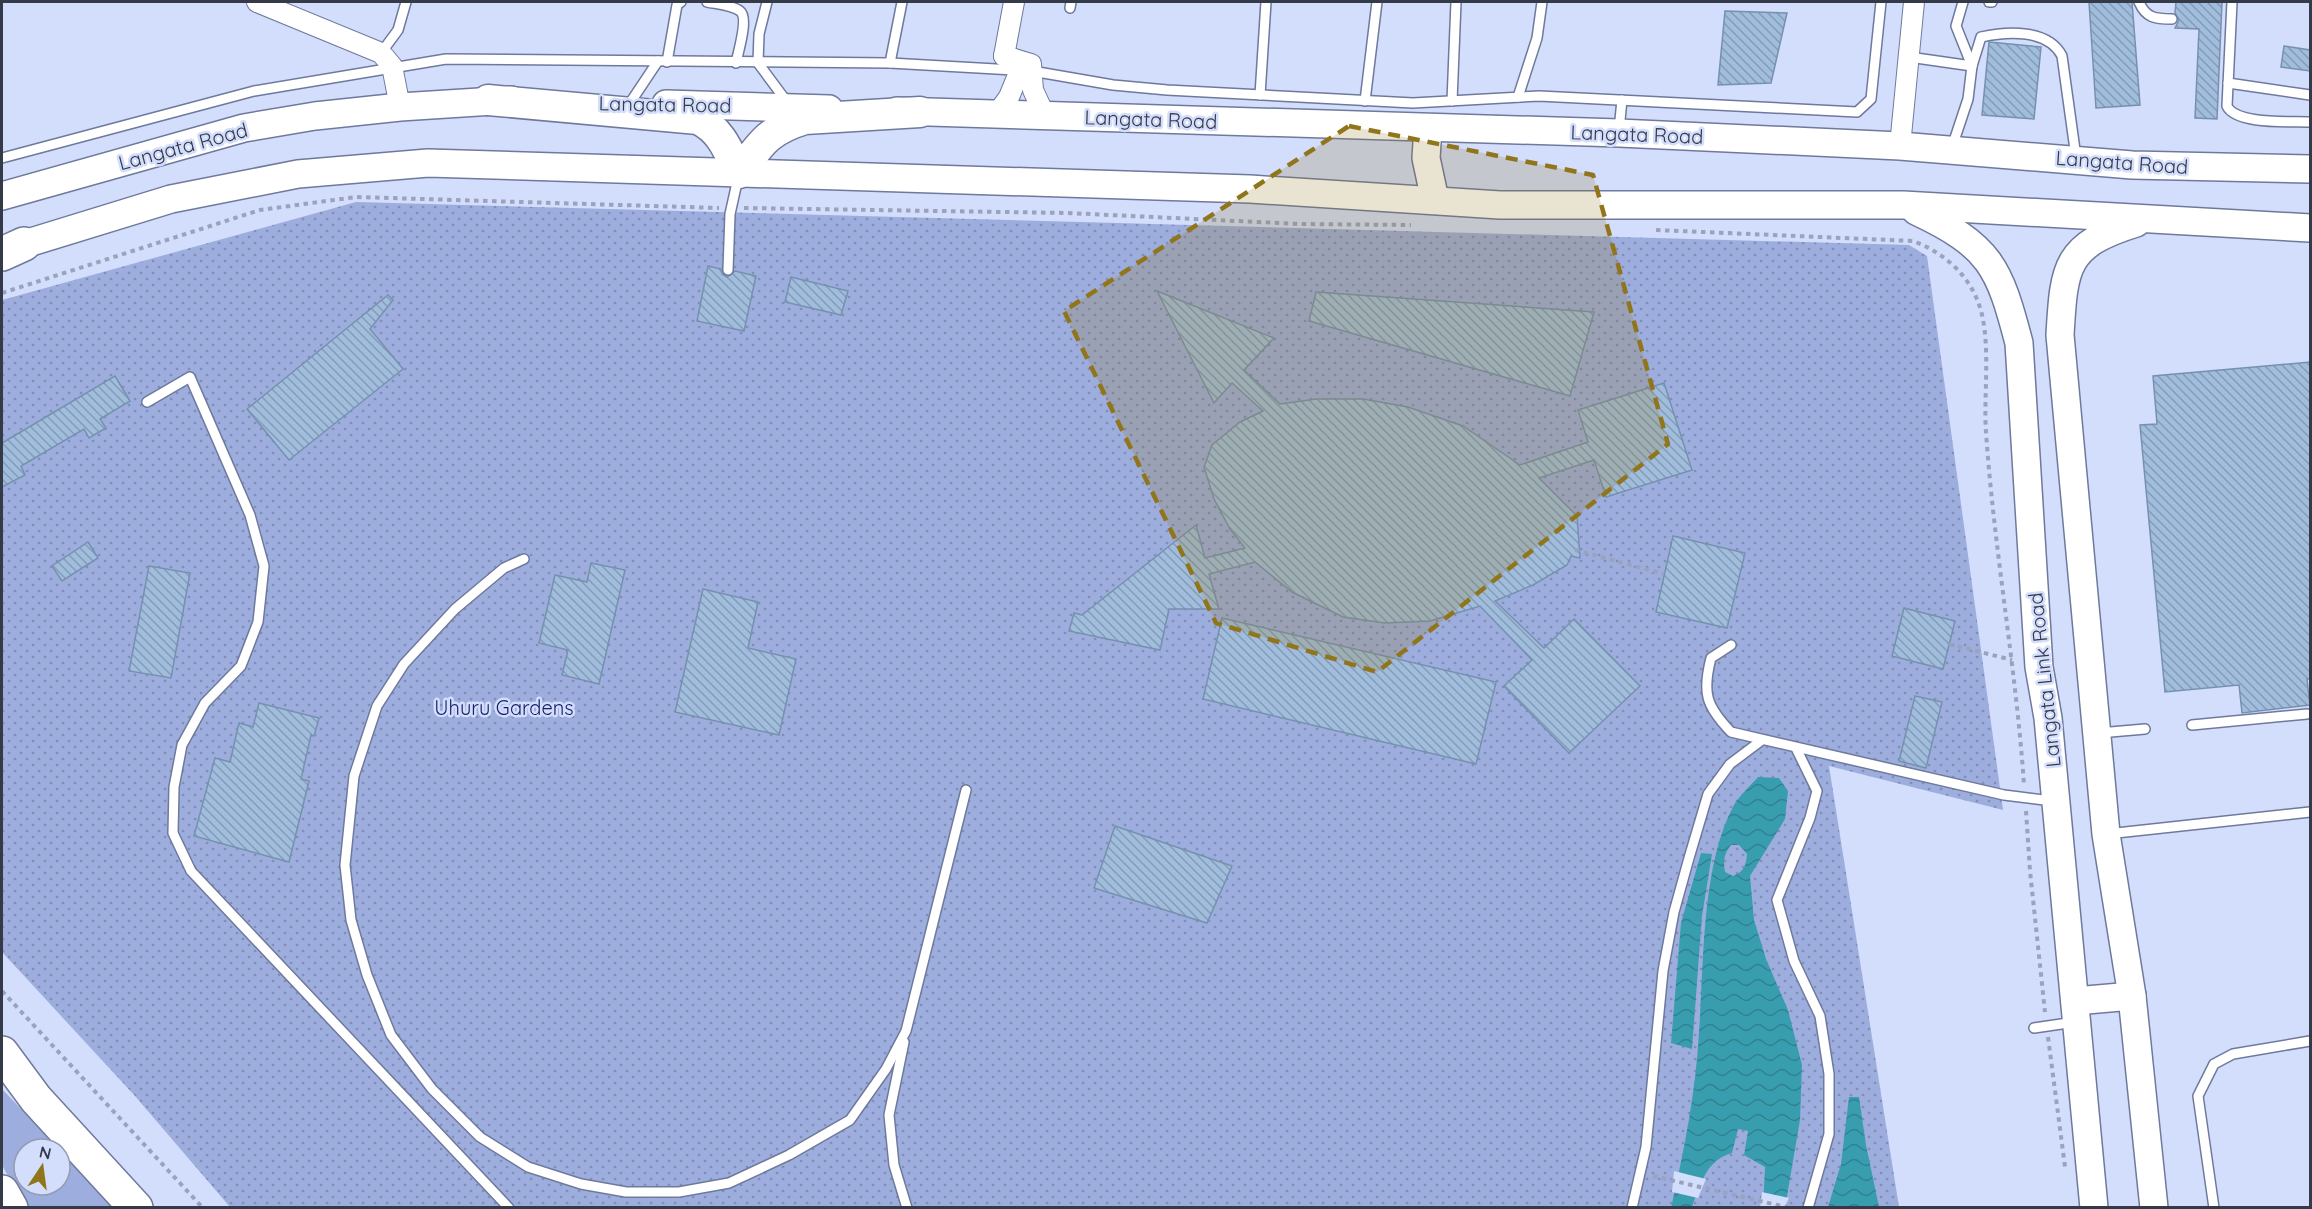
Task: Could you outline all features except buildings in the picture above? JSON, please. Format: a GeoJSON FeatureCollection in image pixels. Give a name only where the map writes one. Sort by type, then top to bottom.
{"type":"FeatureCollection","features":[{"type":"Feature","properties":{"kind":"highway"},"geometry":{"type":"LineString","coordinates":[[2,1053],[36,1100],[136,1208]]}},
{"type":"Feature","properties":{"kind":"highway"},"geometry":{"type":"LineString","coordinates":[[2,1192],[11,1208]]}},
{"type":"Feature","properties":{"kind":"main road","name":"Langata Road"},"geometry":{"type":"LineString","coordinates":[[2,196],[244,128],[315,116],[488,100],[1618,133],[1900,146],[2132,165],[2310,169]]}},
{"type":"Feature","properties":{"kind":"main road"},"geometry":{"type":"LineString","coordinates":[[488,100],[698,119],[708,124],[722,138],[739,172]]}},
{"type":"Feature","properties":{"kind":"main road"},"geometry":{"type":"LineString","coordinates":[[739,172],[773,131],[789,123],[805,119],[920,112]]}},
{"type":"Feature","properties":{"kind":"main road"},"geometry":{"type":"LineString","coordinates":[[1428,128],[1425,158],[1435,201]]}},
{"type":"Feature","properties":{"kind":"main road"},"geometry":{"type":"LineString","coordinates":[[9,250],[171,199],[298,174],[428,163],[1250,189],[1500,205],[1903,205],[2310,228]]}},
{"type":"Feature","properties":{"kind":"main road","name":"Langata Link Road"},"geometry":{"type":"LineString","coordinates":[[1903,205],[1945,225],[1973,244],[1992,266],[2006,291],[2019,343],[2039,667],[2048,717],[2094,1208]]}},
{"type":"Feature","properties":{"kind":"main road"},"geometry":{"type":"LineString","coordinates":[[2149,220],[2109,231],[2080,251],[2065,278],[2060,335],[2106,834],[2132,996],[2154,1208]]}},
{"type":"Feature","properties":{"kind":"main road"},"geometry":{"type":"LineString","coordinates":[[2076,1011],[2132,996]]}},
{"type":"Feature","properties":{"kind":"street"},"geometry":{"type":"LineString","coordinates":[[257,2],[386,59],[400,107]]}},
{"type":"Feature","properties":{"kind":"street"},"geometry":{"type":"LineString","coordinates":[[1014,2],[1004,56],[1023,63],[1045,116]]}},
{"type":"Feature","properties":{"kind":"street"},"geometry":{"type":"LineString","coordinates":[[1900,146],[1914,2]]}},
{"type":"Feature","properties":{"kind":"street"},"geometry":{"type":"LineString","coordinates":[[996,115],[1026,71]]}},
{"type":"Feature","properties":{"kind":"lane"},"geometry":{"type":"LineString","coordinates":[[386,59],[406,2]]}},
{"type":"Feature","properties":{"kind":"lane"},"geometry":{"type":"LineString","coordinates":[[630,104],[663,62],[677,5],[681,2]]}},
{"type":"Feature","properties":{"kind":"lane"},"geometry":{"type":"LineString","coordinates":[[707,2],[739,10],[743,14],[744,25],[736,63]]}},
{"type":"Feature","properties":{"kind":"lane"},"geometry":{"type":"LineString","coordinates":[[767,2],[759,34],[758,63],[791,108]]}},
{"type":"Feature","properties":{"kind":"lane"},"geometry":{"type":"LineString","coordinates":[[890,63],[902,2]]}},
{"type":"Feature","properties":{"kind":"lane"},"geometry":{"type":"LineString","coordinates":[[1260,95],[1266,2]]}},
{"type":"Feature","properties":{"kind":"lane"},"geometry":{"type":"LineString","coordinates":[[1365,101],[1377,2]]}},
{"type":"Feature","properties":{"kind":"lane"},"geometry":{"type":"LineString","coordinates":[[1452,100],[1456,2]]}},
{"type":"Feature","properties":{"kind":"lane"},"geometry":{"type":"LineString","coordinates":[[1518,97],[1537,39],[1542,2]]}},
{"type":"Feature","properties":{"kind":"lane"},"geometry":{"type":"LineString","coordinates":[[2,158],[254,91],[386,59],[890,63],[1026,71],[1113,85],[1365,101],[1413,103],[1518,97],[1857,112],[1871,99],[1881,2]]}},
{"type":"Feature","properties":{"kind":"lane"},"geometry":{"type":"LineString","coordinates":[[1963,2],[1956,26],[1972,66]]}},
{"type":"Feature","properties":{"kind":"lane"},"geometry":{"type":"LineString","coordinates":[[2139,2],[2144,13],[2153,19],[2172,19]]}},
{"type":"Feature","properties":{"kind":"lane"},"geometry":{"type":"LineString","coordinates":[[2232,2],[2227,106],[2235,116],[2310,122]]}},
{"type":"Feature","properties":{"kind":"lane"},"geometry":{"type":"LineString","coordinates":[[1951,150],[1968,99],[1972,66],[1981,37],[2001,32],[2043,37],[2056,44],[2062,56],[2076,160]]}},
{"type":"Feature","properties":{"kind":"lane"},"geometry":{"type":"LineString","coordinates":[[1909,57],[1972,66]]}},
{"type":"Feature","properties":{"kind":"lane"},"geometry":{"type":"LineString","coordinates":[[2228,83],[2310,95]]}},
{"type":"Feature","properties":{"kind":"lane"},"geometry":{"type":"LineString","coordinates":[[1618,133],[1622,100]]}},
{"type":"Feature","properties":{"kind":"lane"},"geometry":{"type":"LineString","coordinates":[[728,270],[732,208],[739,172]]}},
{"type":"Feature","properties":{"kind":"lane"},"geometry":{"type":"LineString","coordinates":[[147,402],[190,377],[250,515],[264,566],[258,622],[241,666],[205,703],[182,745],[174,787],[173,833],[191,871],[509,1208]]}},
{"type":"Feature","properties":{"kind":"lane"},"geometry":{"type":"LineString","coordinates":[[524,559],[504,568],[454,609],[404,663],[377,706],[354,776],[345,865],[351,920],[367,975],[391,1035],[432,1089],[480,1137],[528,1167],[581,1184],[626,1192],[679,1192],[729,1183],[789,1155],[850,1120],[886,1069],[906,1031]]}},
{"type":"Feature","properties":{"kind":"lane"},"geometry":{"type":"LineString","coordinates":[[1731,645],[1711,658],[1705,680],[1706,695],[1716,717],[1731,732],[2025,798],[2055,801]]}},
{"type":"Feature","properties":{"kind":"lane"},"geometry":{"type":"LineString","coordinates":[[2192,725],[2307,714]]}},
{"type":"Feature","properties":{"kind":"lane"},"geometry":{"type":"LineString","coordinates":[[2096,734],[2145,729]]}},
{"type":"Feature","properties":{"kind":"lane"},"geometry":{"type":"LineString","coordinates":[[1632,1208],[1646,1147],[1663,971],[1674,912],[1689,858],[1708,794],[1730,764],[1762,740]]}},
{"type":"Feature","properties":{"kind":"lane"},"geometry":{"type":"LineString","coordinates":[[1796,748],[1817,791],[1810,818],[1777,900],[1794,961],[1820,1016],[1829,1074],[1829,1134],[1808,1208]]}},
{"type":"Feature","properties":{"kind":"lane"},"geometry":{"type":"LineString","coordinates":[[907,1208],[894,1165],[889,1115],[906,1031],[966,790]]}},
{"type":"Feature","properties":{"kind":"lane"},"geometry":{"type":"LineString","coordinates":[[2106,834],[2310,812]]}},
{"type":"Feature","properties":{"kind":"lane"},"geometry":{"type":"LineString","coordinates":[[2034,1028],[2047,1026],[2076,1011]]}},
{"type":"Feature","properties":{"kind":"lane"},"geometry":{"type":"LineString","coordinates":[[2214,1208],[2198,1096],[2214,1064],[2233,1054],[2310,1041]]}},
{"type":"Feature","properties":{"kind":"path"},"geometry":{"type":"LineString","coordinates":[[2,293],[260,210],[356,196],[732,208],[1068,213],[1300,224],[1414,225]]}},
{"type":"Feature","properties":{"kind":"path"},"geometry":{"type":"LineString","coordinates":[[1652,230],[1848,236],[1913,241],[1935,249],[1963,276],[1977,298],[1984,332],[1986,432],[2013,660],[2030,871],[2066,1177]]}},
{"type":"Feature","properties":{"kind":"path"},"geometry":{"type":"LineString","coordinates":[[1575,550],[1665,574]]}},
{"type":"Feature","properties":{"kind":"path"},"geometry":{"type":"LineString","coordinates":[[1949,644],[2039,667]]}},
{"type":"Feature","properties":{"kind":"path"},"geometry":{"type":"LineString","coordinates":[[2,991],[203,1208]]}},
{"type":"Feature","properties":{"kind":"path"},"geometry":{"type":"LineString","coordinates":[[1640,1173],[1790,1208]]}},
{"type":"Feature","properties":{"kind":"highlighted area"},"geometry":{"type":"Polygon","coordinates":[[[1349,126],[1593,175],[1668,444],[1377,672],[1216,623],[1064,311],[1349,126]]]}},
{"type":"Feature","properties":{"kind":"green space","name":"Uhuru Gardens"},"geometry":{"type":"Polygon","coordinates":[[[356,202],[1909,245],[1927,256],[2003,810],[1829,766],[1899,1207],[230,1207],[135,1096],[2,952],[2,300],[356,202]]]}},
{"type":"Feature","properties":{"kind":"green space"},"geometry":{"type":"Polygon","coordinates":[[[2,1089],[48,1137],[12,1137],[12,1183],[2,1165],[2,1089]]]}},
{"type":"Feature","properties":{"kind":"green space"},"geometry":{"type":"Polygon","coordinates":[[[72,1163],[113,1207],[25,1207],[20,1197],[72,1197],[72,1163]]]}},
{"type":"Feature","properties":{"kind":"water"},"geometry":{"type":"Polygon","coordinates":[[[1758,777],[1779,778],[1788,791],[1785,819],[1750,876],[1754,920],[1766,959],[1788,1010],[1802,1065],[1800,1120],[1787,1196],[1781,1207],[1763,1207],[1765,1167],[1744,1155],[1748,1131],[1738,1129],[1732,1153],[1723,1156],[1710,1167],[1701,1182],[1692,1207],[1671,1208],[1685,1143],[1695,1076],[1706,916],[1715,856],[1723,829],[1734,805],[1758,777]],[[1731,845],[1725,858],[1725,872],[1733,876],[1744,868],[1746,862],[1747,854],[1739,845],[1731,845]]]}},
{"type":"Feature","properties":{"kind":"water"},"geometry":{"type":"Polygon","coordinates":[[[1701,853],[1712,854],[1702,916],[1692,1049],[1671,1043],[1681,923],[1701,853]]]}},
{"type":"Feature","properties":{"kind":"water"},"geometry":{"type":"Polygon","coordinates":[[[1849,1097],[1859,1097],[1879,1207],[1828,1207],[1841,1164],[1849,1097]]]}},
{"type":"Feature","properties":{"kind":"pier"},"geometry":{"type":"Polygon","coordinates":[[[1674,1171],[1706,1179],[1698,1198],[1672,1192],[1674,1171]]]}},
{"type":"Feature","properties":{"kind":"pier"},"geometry":{"type":"Polygon","coordinates":[[[1762,1192],[1789,1198],[1784,1208],[1760,1208],[1762,1192]]]}}]}
